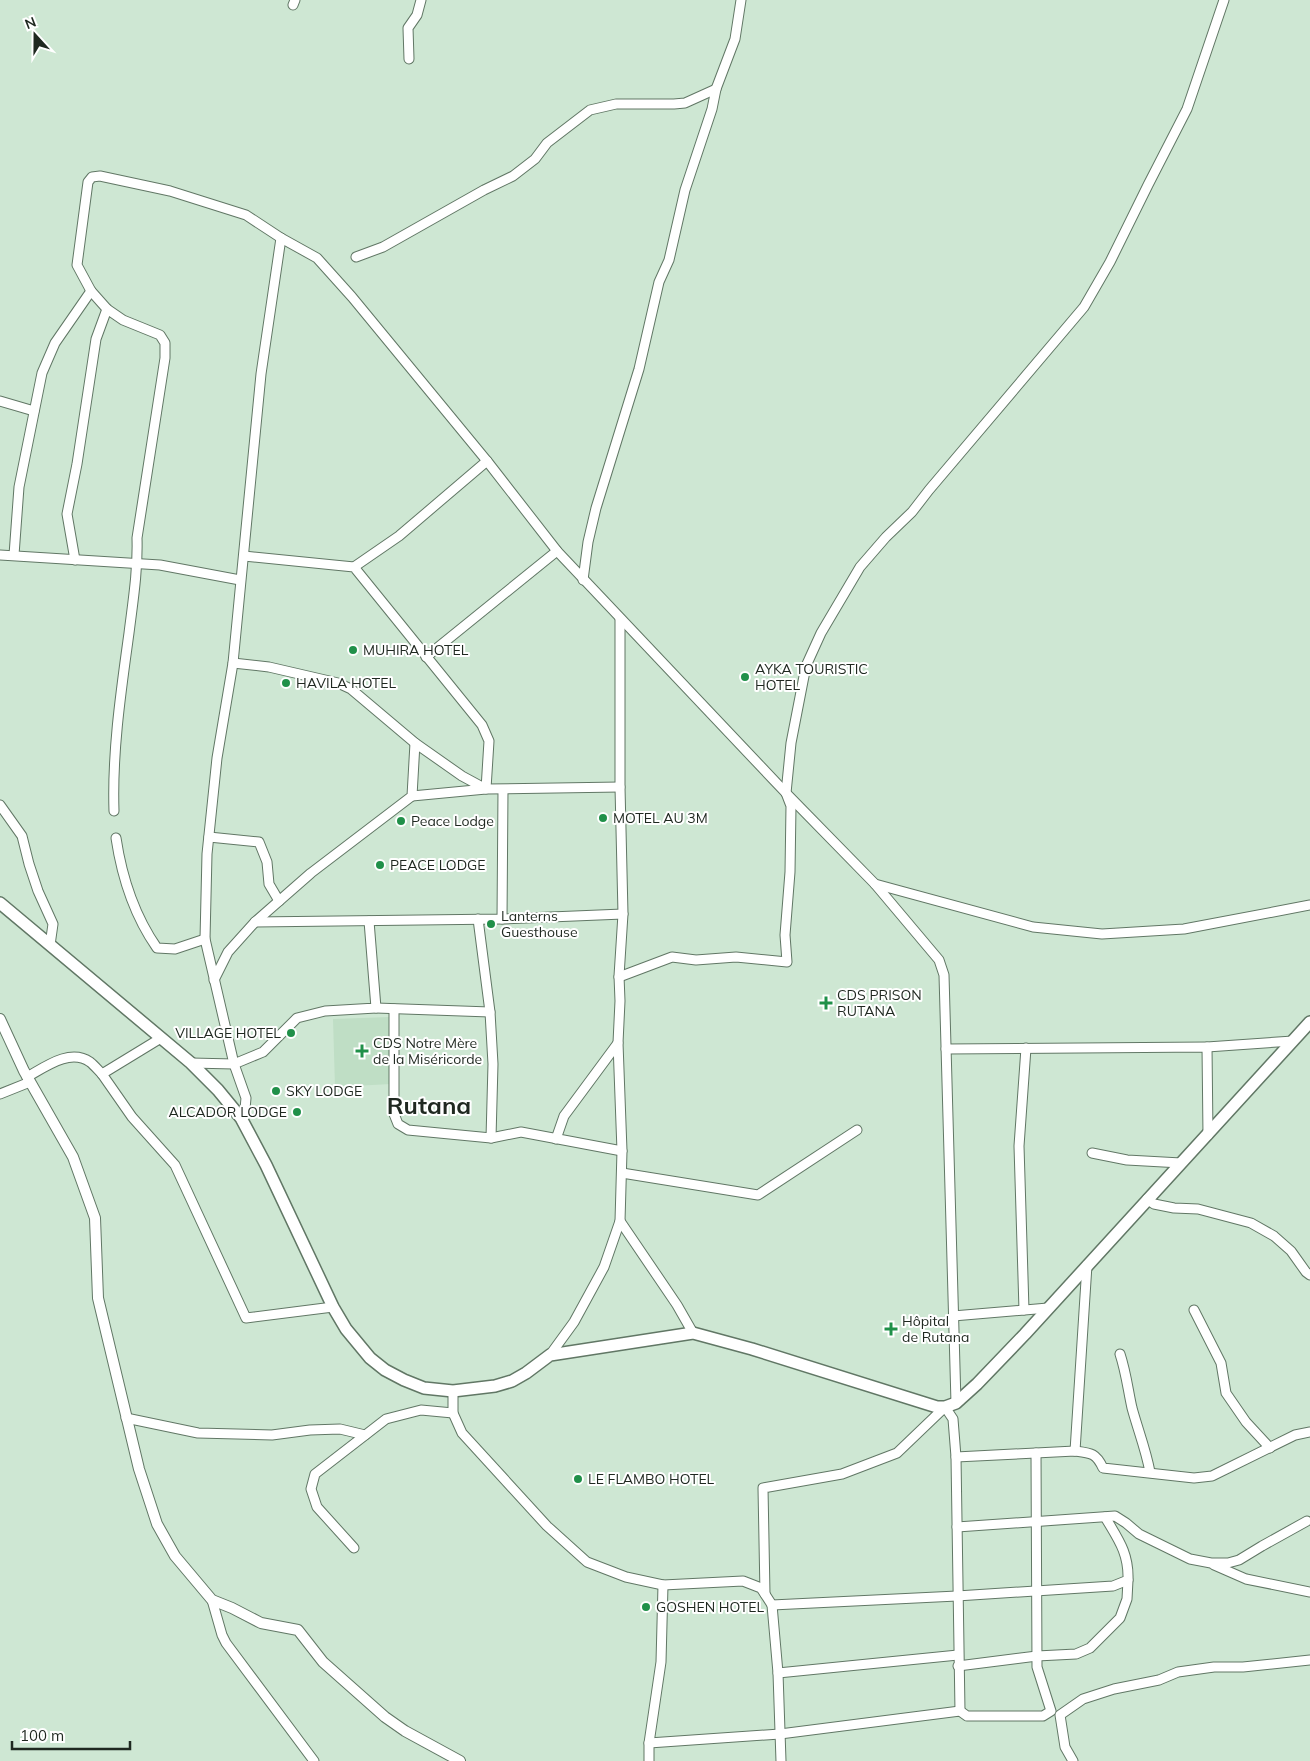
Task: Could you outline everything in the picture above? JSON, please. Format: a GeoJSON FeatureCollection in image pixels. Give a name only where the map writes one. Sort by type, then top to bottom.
{"type":"FeatureCollection","features":[{"type":"Feature","properties":{"kind":"main road"},"geometry":{"type":"LineString","coordinates":[[0,903],[191,1063],[218,1090],[241,1118],[266,1165],[333,1307],[358,1346],[385,1370],[404,1380],[424,1388],[453,1391],[495,1386],[512,1381],[550,1355],[692,1333],[752,1349],[937,1408],[951,1405],[977,1384],[1310,1022]]}},
{"type":"Feature","properties":{"kind":"street"},"geometry":{"type":"LineString","coordinates":[[409,58],[408,28],[417,15],[421,0]]}},
{"type":"Feature","properties":{"kind":"street"},"geometry":{"type":"LineString","coordinates":[[583,580],[588,542],[596,508],[639,369],[659,282],[669,260],[685,190],[712,109],[716,89],[735,39],[741,0]]}},
{"type":"Feature","properties":{"kind":"street"},"geometry":{"type":"LineString","coordinates":[[619,977],[672,957],[696,960],[736,956],[787,962],[786,935],[790,872],[791,806],[786,793],[791,743],[806,666],[820,632],[860,567],[886,537],[912,512],[1084,307],[1110,262],[1187,109],[1224,0]]}},
{"type":"Feature","properties":{"kind":"street"},"geometry":{"type":"LineString","coordinates":[[356,257],[383,247],[512,176],[535,159],[547,143],[590,110],[616,104],[679,104],[691,101],[716,89]]}},
{"type":"Feature","properties":{"kind":"street"},"geometry":{"type":"LineString","coordinates":[[114,811],[113,784],[121,694],[138,563],[137,538],[166,358],[165,343],[160,334],[123,320],[107,309],[91,291],[77,265],[88,182],[92,177],[100,176],[170,191],[246,215],[281,238],[317,258],[352,297],[487,461],[556,551],[875,884],[939,960],[944,975],[953,1316],[951,1405],[956,1457],[960,1711]]}},
{"type":"Feature","properties":{"kind":"street"},"geometry":{"type":"LineString","coordinates":[[241,1118],[245,1109],[246,1098],[234,1064],[205,940],[207,854],[217,758],[233,663],[261,374],[281,238]]}},
{"type":"Feature","properties":{"kind":"street"},"geometry":{"type":"LineString","coordinates":[[14,555],[19,487],[42,373],[55,343],[91,291]]}},
{"type":"Feature","properties":{"kind":"street"},"geometry":{"type":"LineString","coordinates":[[75,560],[68,514],[96,339],[107,309]]}},
{"type":"Feature","properties":{"kind":"street"},"geometry":{"type":"LineString","coordinates":[[0,401],[34,411]]}},
{"type":"Feature","properties":{"kind":"street"},"geometry":{"type":"LineString","coordinates":[[244,556],[354,567],[399,536],[487,461]]}},
{"type":"Feature","properties":{"kind":"street"},"geometry":{"type":"LineString","coordinates":[[426,657],[556,551]]}},
{"type":"Feature","properties":{"kind":"street"},"geometry":{"type":"LineString","coordinates":[[0,555],[160,565],[240,580]]}},
{"type":"Feature","properties":{"kind":"street"},"geometry":{"type":"LineString","coordinates":[[354,567],[482,725],[489,741],[486,789]]}},
{"type":"Feature","properties":{"kind":"street"},"geometry":{"type":"LineString","coordinates":[[550,1355],[574,1322],[604,1267],[620,1221],[622,1151],[618,1043],[619,977],[623,914],[620,787],[620,619]]}},
{"type":"Feature","properties":{"kind":"street"},"geometry":{"type":"LineString","coordinates":[[233,663],[269,667],[338,683],[351,689],[415,742],[462,776],[486,789]]}},
{"type":"Feature","properties":{"kind":"street"},"geometry":{"type":"LineString","coordinates":[[412,796],[415,742]]}},
{"type":"Feature","properties":{"kind":"street"},"geometry":{"type":"LineString","coordinates":[[214,980],[228,952],[255,922],[310,873],[412,796],[486,789],[620,787]]}},
{"type":"Feature","properties":{"kind":"street"},"geometry":{"type":"LineString","coordinates":[[502,919],[503,790]]}},
{"type":"Feature","properties":{"kind":"street"},"geometry":{"type":"LineString","coordinates":[[0,805],[22,836],[38,891],[52,924],[50,945]]}},
{"type":"Feature","properties":{"kind":"street"},"geometry":{"type":"LineString","coordinates":[[209,837],[259,842],[266,862],[269,884],[279,901]]}},
{"type":"Feature","properties":{"kind":"street"},"geometry":{"type":"LineString","coordinates":[[116,838],[125,882],[143,927],[157,948],[175,949],[205,940]]}},
{"type":"Feature","properties":{"kind":"street"},"geometry":{"type":"LineString","coordinates":[[875,884],[1033,927],[1102,934],[1184,929],[1310,904]]}},
{"type":"Feature","properties":{"kind":"street"},"geometry":{"type":"LineString","coordinates":[[255,922],[502,919],[623,914]]}},
{"type":"Feature","properties":{"kind":"street"},"geometry":{"type":"LineString","coordinates":[[478,919],[490,1012],[493,1064],[491,1138]]}},
{"type":"Feature","properties":{"kind":"street"},"geometry":{"type":"LineString","coordinates":[[369,921],[376,1008]]}},
{"type":"Feature","properties":{"kind":"street"},"geometry":{"type":"LineString","coordinates":[[191,1063],[234,1064],[263,1052],[297,1018],[325,1011],[376,1008],[490,1012]]}},
{"type":"Feature","properties":{"kind":"street"},"geometry":{"type":"LineString","coordinates":[[394,1009],[394,1114],[398,1124],[408,1130],[491,1138],[521,1132],[622,1151]]}},
{"type":"Feature","properties":{"kind":"street"},"geometry":{"type":"LineString","coordinates":[[0,1019],[29,1080],[73,1157],[95,1218],[98,1298],[139,1469],[157,1524],[176,1556],[212,1600],[226,1643],[314,1761]]}},
{"type":"Feature","properties":{"kind":"street"},"geometry":{"type":"LineString","coordinates":[[102,1074],[161,1038]]}},
{"type":"Feature","properties":{"kind":"street"},"geometry":{"type":"LineString","coordinates":[[946,1049],[1207,1047],[1293,1041]]}},
{"type":"Feature","properties":{"kind":"street"},"geometry":{"type":"LineString","coordinates":[[556,1139],[564,1116],[618,1043]]}},
{"type":"Feature","properties":{"kind":"street"},"geometry":{"type":"LineString","coordinates":[[1207,1047],[1208,1135]]}},
{"type":"Feature","properties":{"kind":"street"},"geometry":{"type":"LineString","coordinates":[[1024,1310],[1019,1146],[1026,1048]]}},
{"type":"Feature","properties":{"kind":"street"},"geometry":{"type":"LineString","coordinates":[[0,1094],[29,1080],[53,1062],[67,1058],[79,1058],[90,1062],[102,1074],[132,1117],[175,1165],[246,1318],[333,1307]]}},
{"type":"Feature","properties":{"kind":"street"},"geometry":{"type":"LineString","coordinates":[[622,1173],[758,1194],[857,1130]]}},
{"type":"Feature","properties":{"kind":"street"},"geometry":{"type":"LineString","coordinates":[[1092,1152],[1127,1160],[1181,1163]]}},
{"type":"Feature","properties":{"kind":"street"},"geometry":{"type":"LineString","coordinates":[[1147,1199],[1154,1204],[1174,1208],[1198,1209],[1252,1223],[1274,1236],[1291,1250],[1310,1275]]}},
{"type":"Feature","properties":{"kind":"street"},"geometry":{"type":"LineString","coordinates":[[620,1221],[677,1305],[692,1333]]}},
{"type":"Feature","properties":{"kind":"street"},"geometry":{"type":"LineString","coordinates":[[1076,1451],[1087,1265]]}},
{"type":"Feature","properties":{"kind":"street"},"geometry":{"type":"LineString","coordinates":[[953,1316],[1048,1308]]}},
{"type":"Feature","properties":{"kind":"street"},"geometry":{"type":"LineString","coordinates":[[1194,1310],[1221,1362],[1226,1393],[1246,1422],[1270,1448]]}},
{"type":"Feature","properties":{"kind":"street"},"geometry":{"type":"LineString","coordinates":[[1120,1354],[1150,1472]]}},
{"type":"Feature","properties":{"kind":"street"},"geometry":{"type":"LineString","coordinates":[[453,1391],[453,1413],[462,1433],[547,1526],[587,1562],[626,1577],[663,1585],[743,1581],[761,1588],[772,1605],[778,1673],[782,1761]]}},
{"type":"Feature","properties":{"kind":"street"},"geometry":{"type":"LineString","coordinates":[[765,1594],[763,1488],[842,1474],[897,1453],[951,1405]]}},
{"type":"Feature","properties":{"kind":"street"},"geometry":{"type":"LineString","coordinates":[[354,1548],[318,1507],[310,1489],[315,1474],[386,1419],[421,1410],[453,1413]]}},
{"type":"Feature","properties":{"kind":"street"},"geometry":{"type":"LineString","coordinates":[[126,1418],[198,1433],[272,1435],[310,1430],[340,1429],[365,1435]]}},
{"type":"Feature","properties":{"kind":"street"},"geometry":{"type":"LineString","coordinates":[[956,1457],[1076,1451],[1091,1453],[1099,1459],[1103,1468],[1194,1478],[1212,1476],[1295,1435],[1310,1432]]}},
{"type":"Feature","properties":{"kind":"street"},"geometry":{"type":"LineString","coordinates":[[649,1743],[780,1734],[960,1711],[966,1716],[1043,1716],[1051,1711],[1037,1667],[1036,1453]]}},
{"type":"Feature","properties":{"kind":"street"},"geometry":{"type":"LineString","coordinates":[[957,1528],[1115,1516],[1139,1534],[1190,1559],[1211,1563],[1228,1563],[1239,1560],[1307,1521]]}},
{"type":"Feature","properties":{"kind":"street"},"geometry":{"type":"LineString","coordinates":[[958,1666],[1037,1656],[1076,1654],[1090,1648],[1120,1618],[1127,1599],[1128,1566],[1123,1547],[1105,1517]]}},
{"type":"Feature","properties":{"kind":"street"},"geometry":{"type":"LineString","coordinates":[[1211,1563],[1246,1579],[1310,1592]]}},
{"type":"Feature","properties":{"kind":"street"},"geometry":{"type":"LineString","coordinates":[[772,1605],[1113,1586],[1128,1580]]}},
{"type":"Feature","properties":{"kind":"street"},"geometry":{"type":"LineString","coordinates":[[649,1761],[649,1743],[661,1662],[663,1585]]}},
{"type":"Feature","properties":{"kind":"street"},"geometry":{"type":"LineString","coordinates":[[212,1600],[261,1623],[298,1630],[323,1662],[385,1717],[405,1731],[460,1761]]}},
{"type":"Feature","properties":{"kind":"street"},"geometry":{"type":"LineString","coordinates":[[778,1673],[958,1655]]}},
{"type":"Feature","properties":{"kind":"street"},"geometry":{"type":"LineString","coordinates":[[1073,1761],[1065,1747],[1060,1715],[1083,1699],[1114,1689],[1159,1680],[1178,1672],[1214,1667],[1243,1667],[1310,1660]]}},
{"type":"Feature","properties":{"kind":"shaded area","name":"CDS Notre Mère de la Miséricorde"},"geometry":{"type":"Polygon","coordinates":[[[390,1017],[391,1084],[335,1087],[333,1019],[390,1017]]]}},
{"type":"Feature","properties":{"kind":"place","name":"MUHIRA HOTEL"},"geometry":{"type":"Point","coordinates":[353,650]}},
{"type":"Feature","properties":{"kind":"place","name":"AYKA TOURISTIC HOTEL"},"geometry":{"type":"Point","coordinates":[745,677]}},
{"type":"Feature","properties":{"kind":"place","name":"HAVILA HOTEL"},"geometry":{"type":"Point","coordinates":[286,683]}},
{"type":"Feature","properties":{"kind":"place","name":"MOTEL AU 3M"},"geometry":{"type":"Point","coordinates":[603,818]}},
{"type":"Feature","properties":{"kind":"place","name":"Peace Lodge"},"geometry":{"type":"Point","coordinates":[401,821]}},
{"type":"Feature","properties":{"kind":"place","name":"PEACE LODGE"},"geometry":{"type":"Point","coordinates":[380,865]}},
{"type":"Feature","properties":{"kind":"place","name":"Lanterns Guesthouse"},"geometry":{"type":"Point","coordinates":[491,924]}},
{"type":"Feature","properties":{"kind":"place","name":"CDS PRISON RUTANA"},"geometry":{"type":"Point","coordinates":[826,1003]}},
{"type":"Feature","properties":{"kind":"place","name":"VILLAGE HOTEL"},"geometry":{"type":"Point","coordinates":[291,1033]}},
{"type":"Feature","properties":{"kind":"place","name":"CDS Notre Mère de la Miséricorde"},"geometry":{"type":"Point","coordinates":[362,1051]}},
{"type":"Feature","properties":{"kind":"place","name":"SKY LODGE"},"geometry":{"type":"Point","coordinates":[276,1091]}},
{"type":"Feature","properties":{"kind":"place","name":"ALCADOR LODGE"},"geometry":{"type":"Point","coordinates":[297,1112]}},
{"type":"Feature","properties":{"kind":"place","name":"Hôpital de Rutana"},"geometry":{"type":"Point","coordinates":[891,1329]}},
{"type":"Feature","properties":{"kind":"place","name":"LE FLAMBO HOTEL"},"geometry":{"type":"Point","coordinates":[578,1479]}},
{"type":"Feature","properties":{"kind":"place","name":"GOSHEN HOTEL"},"geometry":{"type":"Point","coordinates":[646,1607]}},
{"type":"Feature","properties":{"kind":"district","name":"Rutana"},"geometry":{"type":"Point","coordinates":[429,1105]}}]}
